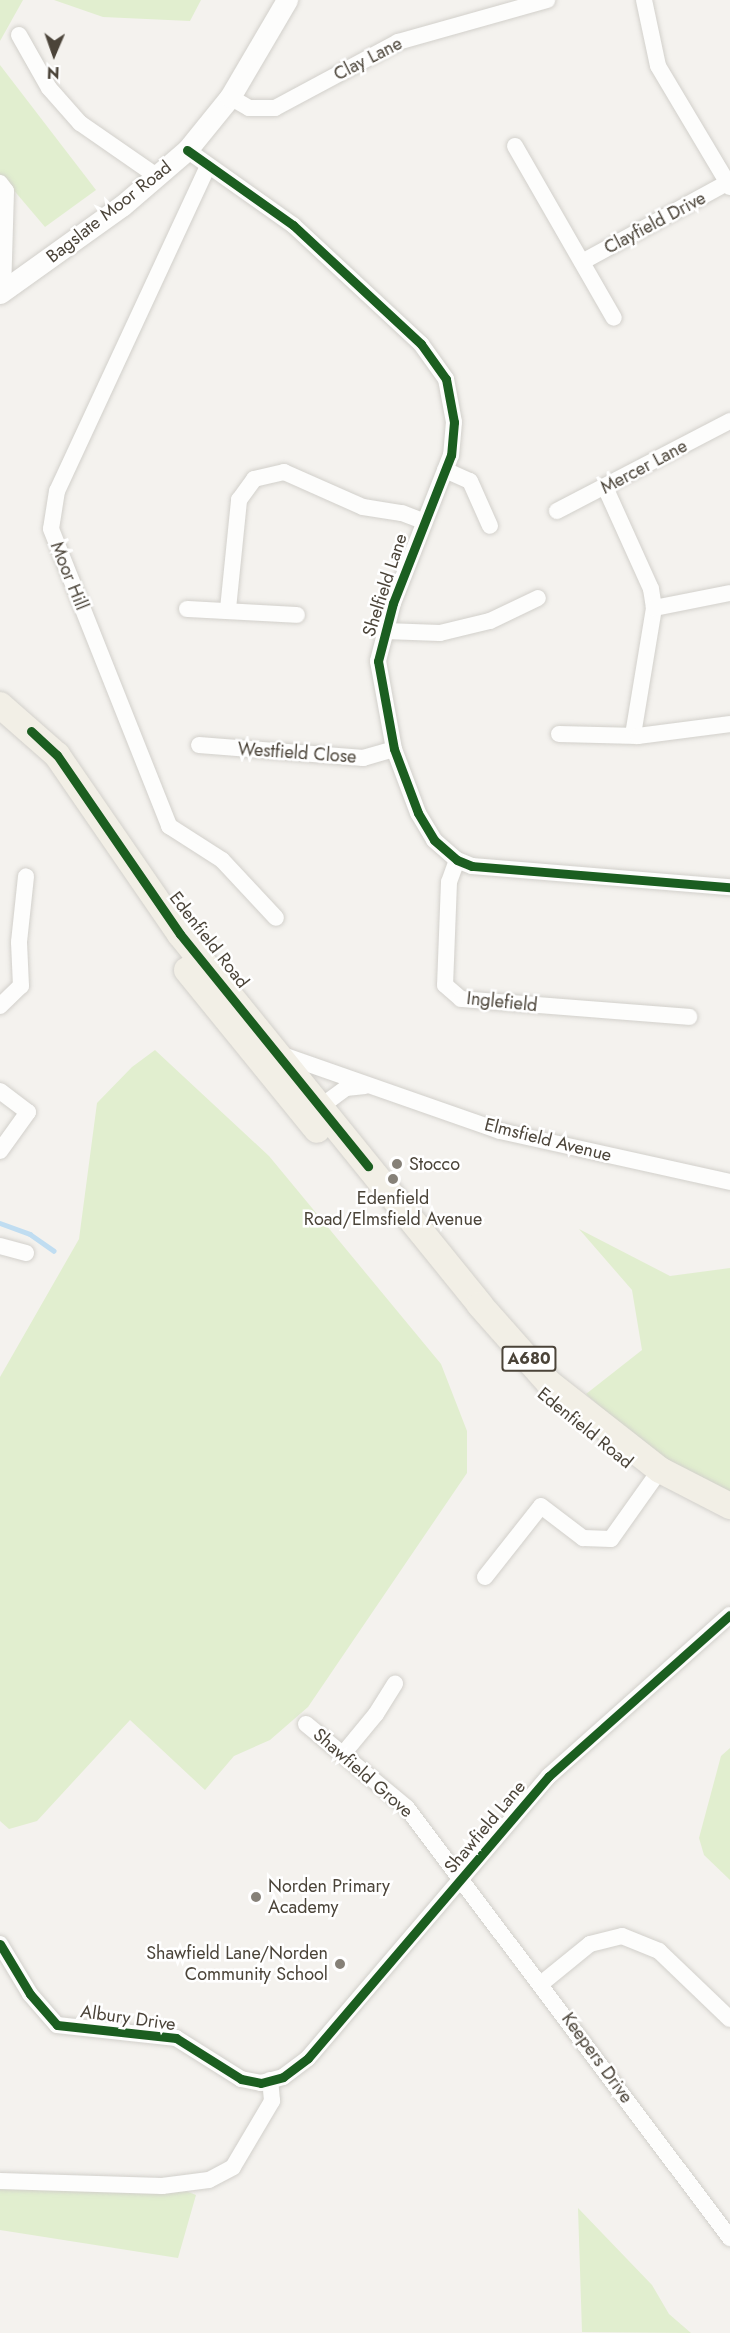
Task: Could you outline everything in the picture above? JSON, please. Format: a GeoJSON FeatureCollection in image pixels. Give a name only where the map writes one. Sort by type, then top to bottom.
{"type":"FeatureCollection","features":[{"type":"Feature","properties":{"kind":"main road","name":"Edenfield Road"},"geometry":{"type":"LineString","coordinates":[[0,705],[30,731],[45,768],[131,878],[280,1054],[314,1112]]}},
{"type":"Feature","properties":{"kind":"main road","name":"Edenfield Road"},"geometry":{"type":"LineString","coordinates":[[131,878],[168,946],[549,1383],[656,1476],[730,1524]]}},
{"type":"Feature","properties":{"kind":"main road","name":"Edenfield Road"},"geometry":{"type":"LineString","coordinates":[[656,1476],[730,1506]]}},
{"type":"Feature","properties":{"kind":"street","name":"Bagslate Moor Road"},"geometry":{"type":"LineString","coordinates":[[1,293],[158,177],[187,150],[230,96],[287,0]]}},
{"type":"Feature","properties":{"kind":"street","name":"Clay Lane"},"geometry":{"type":"LineString","coordinates":[[230,96],[249,108],[275,108],[398,42],[547,0]]}},
{"type":"Feature","properties":{"kind":"street"},"geometry":{"type":"LineString","coordinates":[[644,0],[657,66],[729,185]]}},
{"type":"Feature","properties":{"kind":"street"},"geometry":{"type":"LineString","coordinates":[[20,35],[50,88],[80,123],[158,177]]}},
{"type":"Feature","properties":{"kind":"street","name":"Clayfield Drive"},"geometry":{"type":"LineString","coordinates":[[514,146],[614,318]]}},
{"type":"Feature","properties":{"kind":"street","name":"Shelfield Lane"},"geometry":{"type":"LineString","coordinates":[[187,150],[293,225],[421,344],[446,379],[454,422],[451,455],[423,521],[385,631],[378,662],[394,749],[418,813],[434,840],[457,860],[472,866],[730,887]]}},
{"type":"Feature","properties":{"kind":"street","name":"Moor Hill"},"geometry":{"type":"LineString","coordinates":[[208,166],[57,491],[51,529],[169,826],[222,861],[276,918]]}},
{"type":"Feature","properties":{"kind":"street"},"geometry":{"type":"LineString","coordinates":[[0,183],[6,191],[1,293]]}},
{"type":"Feature","properties":{"kind":"street","name":"Clayfield Drive"},"geometry":{"type":"LineString","coordinates":[[582,262],[729,185]]}},
{"type":"Feature","properties":{"kind":"street","name":"Mercer Lane"},"geometry":{"type":"LineString","coordinates":[[557,511],[730,421]]}},
{"type":"Feature","properties":{"kind":"street"},"geometry":{"type":"LineString","coordinates":[[445,470],[470,481],[490,526]]}},
{"type":"Feature","properties":{"kind":"street"},"geometry":{"type":"LineString","coordinates":[[228,609],[239,500],[254,479],[284,472],[363,507],[402,513],[423,521]]}},
{"type":"Feature","properties":{"kind":"street"},"geometry":{"type":"LineString","coordinates":[[605,487],[651,589],[654,608],[633,735]]}},
{"type":"Feature","properties":{"kind":"street"},"geometry":{"type":"LineString","coordinates":[[654,608],[730,593]]}},
{"type":"Feature","properties":{"kind":"street"},"geometry":{"type":"LineString","coordinates":[[385,631],[440,633],[490,621],[538,598]]}},
{"type":"Feature","properties":{"kind":"street"},"geometry":{"type":"LineString","coordinates":[[186,609],[228,609],[297,615]]}},
{"type":"Feature","properties":{"kind":"street"},"geometry":{"type":"LineString","coordinates":[[559,734],[633,735],[730,724]]}},
{"type":"Feature","properties":{"kind":"street","name":"Westfield Close"},"geometry":{"type":"LineString","coordinates":[[199,745],[363,758],[394,749]]}},
{"type":"Feature","properties":{"kind":"street","name":"Inglefield"},"geometry":{"type":"LineString","coordinates":[[457,860],[449,882],[445,985],[460,999],[689,1017]]}},
{"type":"Feature","properties":{"kind":"street"},"geometry":{"type":"LineString","coordinates":[[0,1006],[21,986],[19,942],[26,876]]}},
{"type":"Feature","properties":{"kind":"street","name":"Elmsfield Avenue"},"geometry":{"type":"LineString","coordinates":[[280,1054],[500,1131],[730,1182]]}},
{"type":"Feature","properties":{"kind":"street"},"geometry":{"type":"LineString","coordinates":[[314,1112],[346,1089],[369,1086]]}},
{"type":"Feature","properties":{"kind":"street"},"geometry":{"type":"LineString","coordinates":[[0,1091],[28,1112],[0,1151]]}},
{"type":"Feature","properties":{"kind":"street"},"geometry":{"type":"LineString","coordinates":[[4,1252],[26,1253]]}},
{"type":"Feature","properties":{"kind":"street"},"geometry":{"type":"LineString","coordinates":[[485,1577],[540,1506],[583,1538],[611,1539],[656,1476]]}},
{"type":"Feature","properties":{"kind":"street","name":"Shawfield Lane"},"geometry":{"type":"LineString","coordinates":[[277,2078],[308,2058],[549,1776],[730,1615]]}},
{"type":"Feature","properties":{"kind":"street"},"geometry":{"type":"LineString","coordinates":[[343,1754],[376,1714],[394,1683]]}},
{"type":"Feature","properties":{"kind":"street","name":"Shawfield Grove"},"geometry":{"type":"LineString","coordinates":[[306,1724],[407,1808],[462,1879]]}},
{"type":"Feature","properties":{"kind":"street","name":"Keepers Drive"},"geometry":{"type":"LineString","coordinates":[[462,1879],[542,1983],[730,2238]]}},
{"type":"Feature","properties":{"kind":"street"},"geometry":{"type":"LineString","coordinates":[[542,1983],[590,1944],[622,1936],[658,1951],[730,2019]]}},
{"type":"Feature","properties":{"kind":"street","name":"Albury Drive"},"geometry":{"type":"LineString","coordinates":[[0,1944],[30,1994],[57,2025],[176,2038],[241,2079],[277,2078]]}},
{"type":"Feature","properties":{"kind":"street"},"geometry":{"type":"LineString","coordinates":[[0,2181],[162,2186],[209,2180],[233,2167],[272,2101],[277,2078]]}},
{"type":"Feature","properties":{"kind":"green space"},"geometry":{"type":"Polygon","coordinates":[[[0,0],[23,0],[0,41],[0,0]]]}},
{"type":"Feature","properties":{"kind":"green space"},"geometry":{"type":"Polygon","coordinates":[[[54,0],[201,0],[190,21],[103,17],[54,0]]]}},
{"type":"Feature","properties":{"kind":"green space"},"geometry":{"type":"Polygon","coordinates":[[[0,65],[96,190],[45,227],[0,174],[0,65]]]}},
{"type":"Feature","properties":{"kind":"green space"},"geometry":{"type":"Polygon","coordinates":[[[155,1050],[269,1156],[441,1364],[467,1431],[467,1473],[308,1707],[270,1740],[234,1756],[205,1790],[130,1720],[37,1821],[9,1829],[0,1821],[0,1377],[79,1239],[97,1103],[132,1067],[155,1050]]]}},
{"type":"Feature","properties":{"kind":"green space"},"geometry":{"type":"Polygon","coordinates":[[[579,1229],[670,1276],[730,1268],[730,1496],[652,1453],[586,1394],[642,1350],[632,1290],[579,1229]]]}},
{"type":"Feature","properties":{"kind":"green space"},"geometry":{"type":"Polygon","coordinates":[[[730,1748],[730,1880],[704,1855],[699,1838],[721,1756],[730,1748]]]}},
{"type":"Feature","properties":{"kind":"green space"},"geometry":{"type":"Polygon","coordinates":[[[0,2186],[181,2189],[196,2195],[178,2258],[0,2230],[0,2186]]]}},
{"type":"Feature","properties":{"kind":"green space"},"geometry":{"type":"Polygon","coordinates":[[[578,2208],[652,2285],[669,2314],[691,2333],[582,2332],[578,2208]]]}},
{"type":"Feature","properties":{"kind":"waterway"},"geometry":{"type":"LineString","coordinates":[[0,1223],[30,1234],[54,1251]]}},
{"type":"Feature","properties":{"kind":"cycle path"},"geometry":{"type":"LineString","coordinates":[[187,150],[293,225],[421,344],[446,379],[454,422],[451,455],[393,603],[378,661],[394,749],[418,813],[434,840],[457,860],[472,866],[730,887]]}},
{"type":"Feature","properties":{"kind":"cycle path"},"geometry":{"type":"LineString","coordinates":[[31,731],[57,755],[180,934],[368,1166]]}},
{"type":"Feature","properties":{"kind":"cycle path"},"geometry":{"type":"LineString","coordinates":[[0,1944],[30,1994],[57,2025],[176,2038],[241,2079],[261,2083],[283,2077],[308,2058],[549,1776],[730,1615]]}},
{"type":"Feature","properties":{"kind":"place","name":"Stocco"},"geometry":{"type":"Point","coordinates":[397,1164]}},
{"type":"Feature","properties":{"kind":"place","name":"Edenfield Road/Elmsfield Avenue"},"geometry":{"type":"Point","coordinates":[393,1179]}},
{"type":"Feature","properties":{"kind":"place","name":"Norden Primary Academy"},"geometry":{"type":"Point","coordinates":[256,1897]}},
{"type":"Feature","properties":{"kind":"place","name":"Shawfield Lane/Norden Community School"},"geometry":{"type":"Point","coordinates":[340,1964]}}]}
